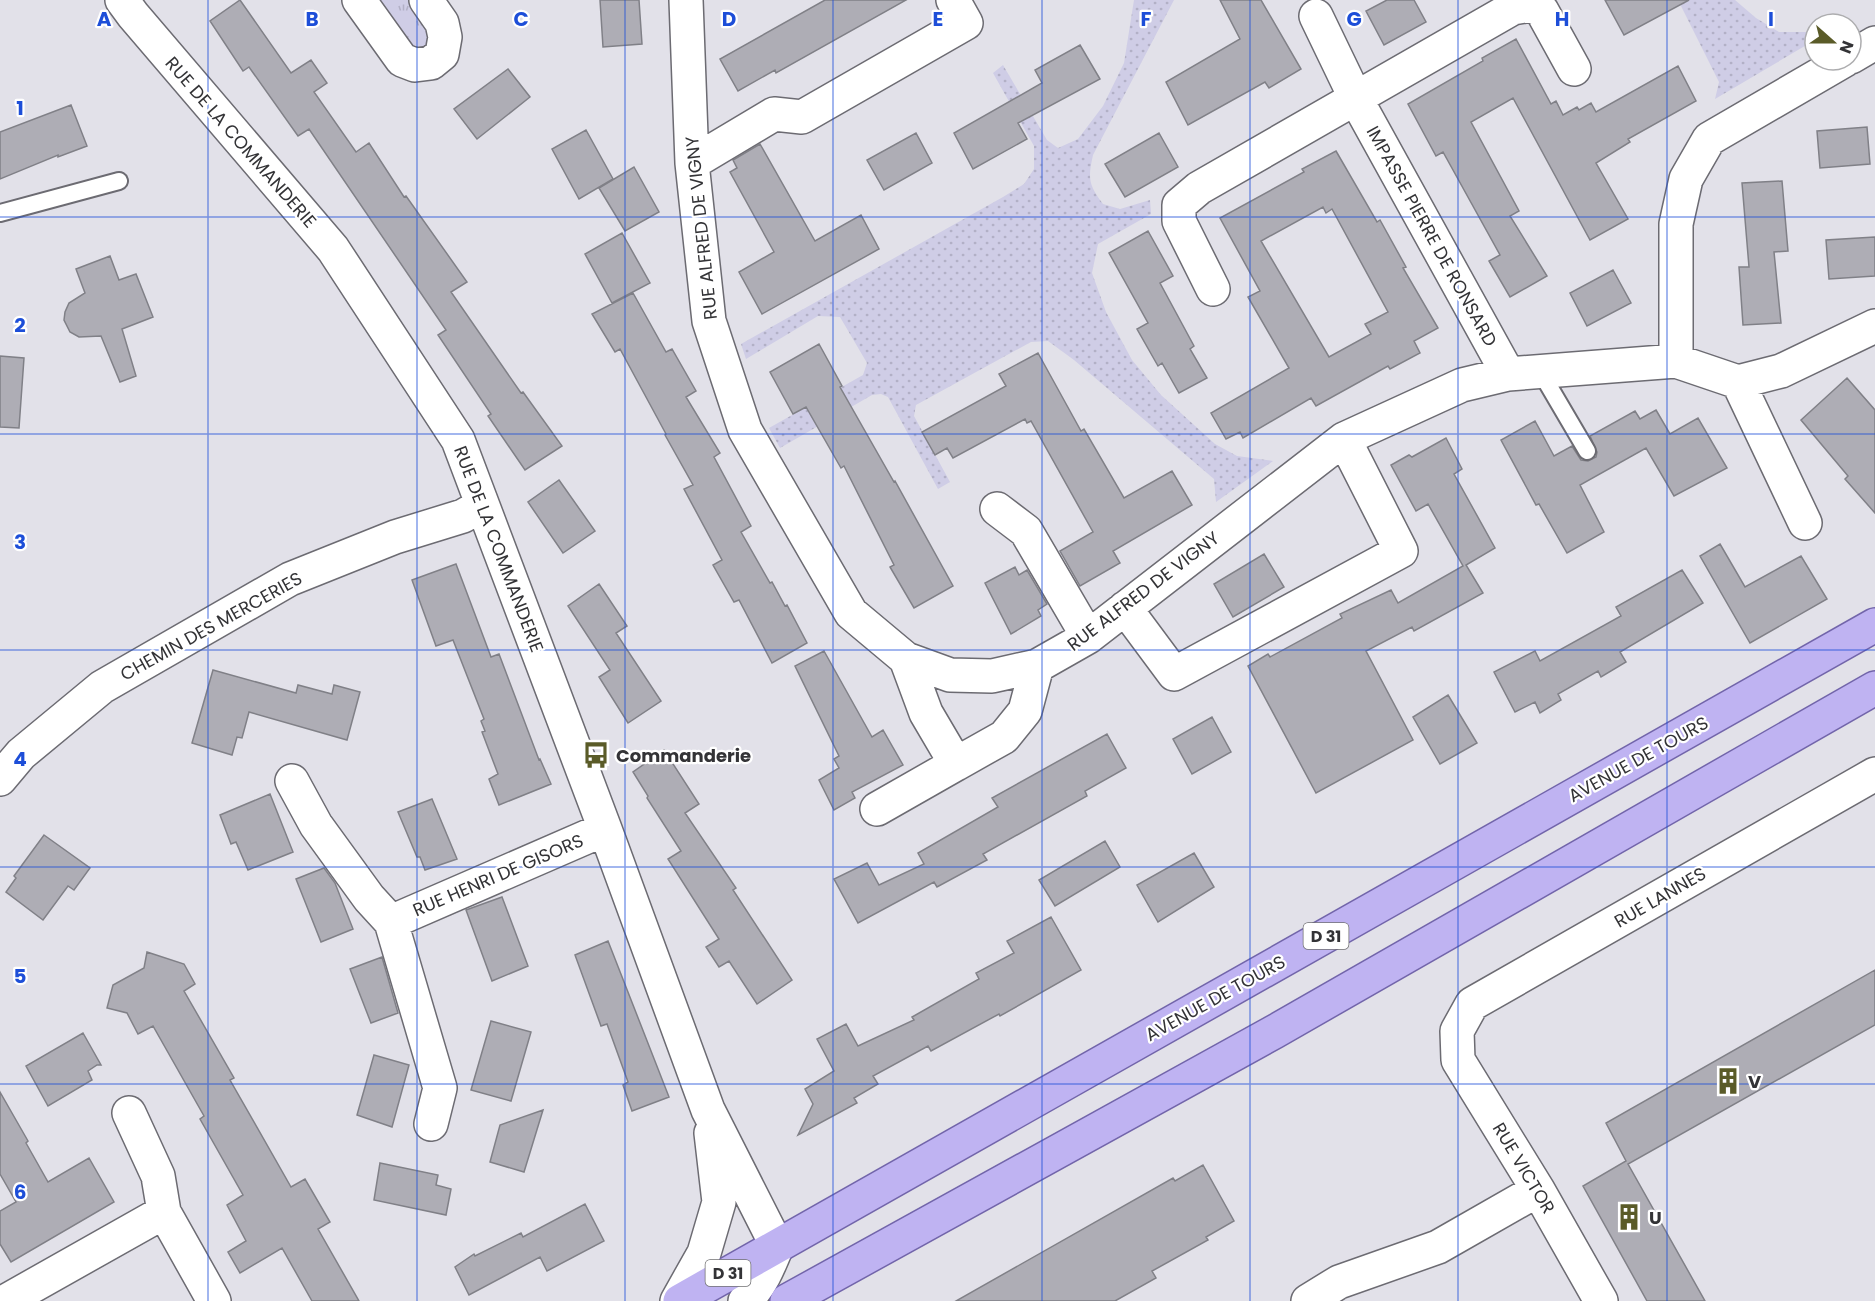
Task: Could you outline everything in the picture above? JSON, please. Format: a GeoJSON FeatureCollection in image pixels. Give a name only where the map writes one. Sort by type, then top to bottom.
{"type":"FeatureCollection","features":[{"type":"Feature","properties":{"kind":"main road","name":"AVENUE DE TOURS"},"geometry":{"type":"LineString","coordinates":[[679,1301],[1875,625]]}},
{"type":"Feature","properties":{"kind":"main road"},"geometry":{"type":"LineString","coordinates":[[787,1301],[1274,1032],[1875,688]]}},
{"type":"Feature","properties":{"kind":"street"},"geometry":{"type":"LineString","coordinates":[[359,0],[402,60],[415,65],[431,63],[442,54],[445,37],[442,23],[426,0]]}},
{"type":"Feature","properties":{"kind":"street","name":"RUE ALFRED DE VIGNY"},"geometry":{"type":"LineString","coordinates":[[686,0],[692,163],[709,321],[745,430],[851,613],[906,659],[950,675],[992,676],[1037,666],[1088,637],[1344,439],[1462,384],[1524,372],[1676,361]]}},
{"type":"Feature","properties":{"kind":"street"},"geometry":{"type":"LineString","coordinates":[[692,163],[774,114],[802,117],[966,23],[953,0]]}},
{"type":"Feature","properties":{"kind":"street","name":"RUE DE LA COMMANDERIE"},"geometry":{"type":"LineString","coordinates":[[136,5],[333,249],[458,440],[708,1110],[777,1246]]}},
{"type":"Feature","properties":{"kind":"street"},"geometry":{"type":"LineString","coordinates":[[1213,289],[1179,221],[1179,205],[1199,188],[1513,8],[1531,5],[1542,11],[1574,69]]}},
{"type":"Feature","properties":{"kind":"street","name":"IMPASSE PIERRE DE RONSARD"},"geometry":{"type":"LineString","coordinates":[[1316,16],[1356,99],[1524,372]]}},
{"type":"Feature","properties":{"kind":"street"},"geometry":{"type":"LineString","coordinates":[[1824,72],[1709,139],[1686,179],[1676,224],[1676,361],[1738,382],[1781,371],[1875,326]]}},
{"type":"Feature","properties":{"kind":"street"},"geometry":{"type":"LineString","coordinates":[[1738,382],[1805,522]]}},
{"type":"Feature","properties":{"kind":"street"},"geometry":{"type":"LineString","coordinates":[[1125,608],[1174,674],[1401,551],[1344,439]]}},
{"type":"Feature","properties":{"kind":"street","name":"CHEMIN DES MERCERIES"},"geometry":{"type":"LineString","coordinates":[[0,779],[21,754],[102,687],[290,579],[395,537],[463,516],[482,505]]}},
{"type":"Feature","properties":{"kind":"street"},"geometry":{"type":"LineString","coordinates":[[997,509],[1026,531],[1088,637]]}},
{"type":"Feature","properties":{"kind":"street"},"geometry":{"type":"LineString","coordinates":[[906,659],[926,713],[956,764]]}},
{"type":"Feature","properties":{"kind":"street"},"geometry":{"type":"LineString","coordinates":[[877,810],[1004,737],[1025,711],[1037,666]]}},
{"type":"Feature","properties":{"kind":"street","name":"RUE LANNES"},"geometry":{"type":"LineString","coordinates":[[1457,1031],[1472,1004],[1875,774]]}},
{"type":"Feature","properties":{"kind":"street","name":"RUE HENRI DE GISORS"},"geometry":{"type":"LineString","coordinates":[[292,782],[316,825],[369,898],[391,922],[440,1088],[431,1124]]}},
{"type":"Feature","properties":{"kind":"street","name":"RUE HENRI DE GISORS"},"geometry":{"type":"LineString","coordinates":[[391,922],[605,829]]}},
{"type":"Feature","properties":{"kind":"street","name":"RUE VICTOR"},"geometry":{"type":"LineString","coordinates":[[1457,1031],[1458,1060],[1538,1190],[1601,1301]]}},
{"type":"Feature","properties":{"kind":"street","name":"RUE DE LA COMMANDERIE"},"geometry":{"type":"LineString","coordinates":[[679,1301],[704,1253],[719,1202],[708,1110]]}},
{"type":"Feature","properties":{"kind":"street"},"geometry":{"type":"LineString","coordinates":[[129,1113],[158,1176],[164,1212],[214,1301]]}},
{"type":"Feature","properties":{"kind":"street"},"geometry":{"type":"LineString","coordinates":[[1308,1301],[1339,1282],[1438,1247],[1538,1190]]}},
{"type":"Feature","properties":{"kind":"street"},"geometry":{"type":"LineString","coordinates":[[6,1301],[164,1212]]}},
{"type":"Feature","properties":{"kind":"street"},"geometry":{"type":"LineString","coordinates":[[745,1301],[768,1271],[777,1246]]}},
{"type":"Feature","properties":{"kind":"lane"},"geometry":{"type":"LineString","coordinates":[[0,213],[118,181]]}},
{"type":"Feature","properties":{"kind":"lane"},"geometry":{"type":"LineString","coordinates":[[1524,372],[1587,451]]}},
{"type":"Feature","properties":{"kind":"green space"},"geometry":{"type":"Polygon","coordinates":[[[372,0],[410,0],[430,28],[430,47],[413,54],[372,0]]]}},
{"type":"Feature","properties":{"kind":"green space"},"geometry":{"type":"Polygon","coordinates":[[[1134,0],[1174,0],[1093,155],[1090,181],[1103,204],[1120,209],[1150,200],[1151,214],[1098,244],[1092,273],[1106,312],[1132,360],[1161,395],[1215,444],[1237,456],[1273,461],[1216,502],[1214,479],[1074,360],[1048,341],[1031,342],[916,405],[914,416],[950,482],[938,489],[888,397],[881,394],[872,395],[780,448],[769,428],[863,375],[867,363],[840,317],[818,316],[746,359],[741,344],[1024,184],[1034,169],[1034,146],[993,73],[1003,65],[1047,140],[1058,148],[1078,139],[1103,106],[1124,63],[1134,0]]]}},
{"type":"Feature","properties":{"kind":"green space"},"geometry":{"type":"Polygon","coordinates":[[[1678,0],[1735,0],[1756,18],[1779,32],[1803,32],[1803,47],[1715,99],[1719,82],[1678,0]]]}},
{"type":"Feature","properties":{"kind":"building"},"geometry":{"type":"Polygon","coordinates":[[[240,0],[291,73],[311,60],[327,83],[314,92],[356,152],[369,143],[404,197],[406,196],[467,282],[451,292],[521,393],[523,392],[562,446],[525,470],[488,416],[491,414],[438,335],[446,330],[309,129],[298,136],[249,67],[243,71],[210,21],[240,0]]]}},
{"type":"Feature","properties":{"kind":"building"},"geometry":{"type":"Polygon","coordinates":[[[600,0],[639,0],[642,44],[603,47],[600,0]]]}},
{"type":"Feature","properties":{"kind":"building"},"geometry":{"type":"Polygon","coordinates":[[[825,0],[906,0],[776,73],[775,70],[738,91],[720,59],[825,0]]]}},
{"type":"Feature","properties":{"kind":"building"},"geometry":{"type":"Polygon","coordinates":[[[1220,0],[1261,0],[1301,69],[1269,88],[1265,82],[1188,125],[1166,82],[1240,39],[1220,0]]]}},
{"type":"Feature","properties":{"kind":"building"},"geometry":{"type":"Polygon","coordinates":[[[1387,0],[1414,0],[1426,22],[1384,45],[1366,11],[1387,0]]]}},
{"type":"Feature","properties":{"kind":"building"},"geometry":{"type":"Polygon","coordinates":[[[1605,0],[1689,0],[1624,35],[1605,0]]]}},
{"type":"Feature","properties":{"kind":"building"},"geometry":{"type":"Polygon","coordinates":[[[1516,39],[1551,104],[1556,101],[1563,115],[1577,107],[1579,110],[1591,103],[1596,112],[1678,66],[1696,101],[1628,139],[1630,142],[1596,163],[1628,219],[1590,240],[1513,98],[1471,122],[1519,211],[1510,216],[1547,276],[1510,297],[1489,261],[1500,255],[1443,152],[1436,156],[1408,104],[1483,61],[1482,58],[1516,39]]]}},
{"type":"Feature","properties":{"kind":"building"},"geometry":{"type":"Polygon","coordinates":[[[1080,45],[1100,79],[1018,123],[1027,139],[973,169],[954,133],[1042,83],[1035,70],[1080,45]]]}},
{"type":"Feature","properties":{"kind":"building"},"geometry":{"type":"Polygon","coordinates":[[[508,69],[530,97],[477,139],[454,109],[508,69]]]}},
{"type":"Feature","properties":{"kind":"building"},"geometry":{"type":"Polygon","coordinates":[[[71,105],[87,146],[58,157],[58,155],[0,179],[0,132],[71,105]]]}},
{"type":"Feature","properties":{"kind":"building"},"geometry":{"type":"Polygon","coordinates":[[[1867,127],[1870,164],[1820,168],[1817,131],[1867,127]]]}},
{"type":"Feature","properties":{"kind":"building"},"geometry":{"type":"Polygon","coordinates":[[[586,130],[613,179],[579,199],[552,149],[586,130]]]}},
{"type":"Feature","properties":{"kind":"building"},"geometry":{"type":"Polygon","coordinates":[[[916,133],[932,163],[884,190],[867,160],[916,133]]]}},
{"type":"Feature","properties":{"kind":"building"},"geometry":{"type":"Polygon","coordinates":[[[1159,133],[1178,167],[1125,197],[1105,164],[1159,133]]]}},
{"type":"Feature","properties":{"kind":"building"},"geometry":{"type":"Polygon","coordinates":[[[760,144],[815,241],[861,215],[879,249],[762,314],[739,272],[774,252],[730,172],[737,168],[733,160],[760,144]]]}},
{"type":"Feature","properties":{"kind":"building"},"geometry":{"type":"Polygon","coordinates":[[[1336,151],[1377,222],[1380,220],[1406,267],[1403,268],[1438,328],[1414,341],[1420,353],[1390,369],[1388,366],[1316,406],[1311,398],[1243,438],[1240,432],[1226,439],[1211,413],[1289,368],[1248,297],[1260,291],[1220,218],[1304,172],[1302,169],[1336,151]],[[1323,207],[1261,241],[1329,357],[1371,334],[1365,324],[1388,312],[1332,209],[1326,213],[1323,207]]]}},
{"type":"Feature","properties":{"kind":"building"},"geometry":{"type":"Polygon","coordinates":[[[634,167],[659,212],[625,231],[599,188],[634,167]]]}},
{"type":"Feature","properties":{"kind":"building"},"geometry":{"type":"Polygon","coordinates":[[[1782,181],[1788,251],[1774,252],[1781,323],[1743,325],[1739,267],[1749,267],[1742,183],[1782,181]]]}},
{"type":"Feature","properties":{"kind":"building"},"geometry":{"type":"Polygon","coordinates":[[[1148,231],[1173,276],[1160,283],[1194,346],[1190,349],[1207,378],[1179,393],[1162,363],[1158,366],[1137,329],[1148,323],[1109,253],[1148,231]]]}},
{"type":"Feature","properties":{"kind":"building"},"geometry":{"type":"Polygon","coordinates":[[[622,233],[650,283],[612,303],[585,254],[622,233]]]}},
{"type":"Feature","properties":{"kind":"building"},"geometry":{"type":"Polygon","coordinates":[[[1875,237],[1875,276],[1829,279],[1826,240],[1875,237]]]}},
{"type":"Feature","properties":{"kind":"building"},"geometry":{"type":"Polygon","coordinates":[[[110,256],[119,280],[136,274],[153,317],[122,329],[136,376],[120,382],[101,336],[79,337],[70,332],[64,320],[69,303],[85,293],[76,269],[110,256]]]}},
{"type":"Feature","properties":{"kind":"building"},"geometry":{"type":"Polygon","coordinates":[[[1613,270],[1631,303],[1587,326],[1570,293],[1613,270]]]}},
{"type":"Feature","properties":{"kind":"building"},"geometry":{"type":"Polygon","coordinates":[[[633,293],[666,352],[672,349],[696,391],[686,397],[720,453],[714,457],[751,526],[741,532],[770,583],[772,582],[785,606],[787,605],[807,643],[772,663],[739,600],[734,602],[713,565],[722,560],[684,489],[693,485],[620,349],[615,352],[592,314],[633,293]]]}},
{"type":"Feature","properties":{"kind":"building"},"geometry":{"type":"Polygon","coordinates":[[[819,344],[842,386],[840,387],[953,586],[914,608],[890,567],[894,565],[844,466],[841,468],[806,407],[793,414],[770,372],[819,344]]]}},
{"type":"Feature","properties":{"kind":"building"},"geometry":{"type":"Polygon","coordinates":[[[1038,353],[1081,431],[1084,429],[1124,498],[1172,471],[1192,505],[1113,551],[1120,563],[1080,586],[1060,551],[1093,532],[1031,421],[1027,423],[1025,419],[953,458],[947,448],[935,455],[922,432],[1006,386],[999,374],[1038,353]]]}},
{"type":"Feature","properties":{"kind":"building"},"geometry":{"type":"Polygon","coordinates":[[[0,356],[24,358],[19,428],[0,427],[0,356]]]}},
{"type":"Feature","properties":{"kind":"building"},"geometry":{"type":"Polygon","coordinates":[[[1847,378],[1875,410],[1875,513],[1845,479],[1848,476],[1801,420],[1847,378]]]}},
{"type":"Feature","properties":{"kind":"building"},"geometry":{"type":"Polygon","coordinates":[[[1656,410],[1670,434],[1698,418],[1727,468],[1674,496],[1646,448],[1580,485],[1604,532],[1567,553],[1539,504],[1536,505],[1501,440],[1535,421],[1554,456],[1572,446],[1581,460],[1588,461],[1596,457],[1597,452],[1590,436],[1635,411],[1640,419],[1656,410]]]}},
{"type":"Feature","properties":{"kind":"building"},"geometry":{"type":"Polygon","coordinates":[[[1446,438],[1462,469],[1454,474],[1495,548],[1466,565],[1483,593],[1414,631],[1412,627],[1366,651],[1413,740],[1316,793],[1248,666],[1268,654],[1270,657],[1342,618],[1340,614],[1391,590],[1398,603],[1463,566],[1428,504],[1416,511],[1391,465],[1409,455],[1412,457],[1446,438]]]}},
{"type":"Feature","properties":{"kind":"building"},"geometry":{"type":"Polygon","coordinates":[[[559,480],[595,531],[563,553],[528,502],[559,480]]]}},
{"type":"Feature","properties":{"kind":"building"},"geometry":{"type":"Polygon","coordinates":[[[1720,544],[1745,587],[1801,556],[1827,599],[1750,643],[1700,556],[1720,544]]]}},
{"type":"Feature","properties":{"kind":"building"},"geometry":{"type":"Polygon","coordinates":[[[1264,554],[1284,587],[1233,617],[1214,584],[1264,554]]]}},
{"type":"Feature","properties":{"kind":"building"},"geometry":{"type":"Polygon","coordinates":[[[456,564],[491,657],[499,654],[539,760],[551,784],[499,805],[489,779],[498,774],[482,732],[485,731],[481,721],[484,719],[453,640],[436,646],[412,580],[456,564]]]}},
{"type":"Feature","properties":{"kind":"building"},"geometry":{"type":"Polygon","coordinates":[[[1015,567],[1019,575],[1027,570],[1047,604],[1038,610],[1041,616],[1011,634],[985,583],[1015,567]]]}},
{"type":"Feature","properties":{"kind":"building"},"geometry":{"type":"Polygon","coordinates":[[[1682,570],[1703,603],[1620,652],[1626,662],[1601,677],[1598,671],[1558,694],[1561,700],[1540,713],[1535,702],[1515,712],[1494,672],[1535,651],[1540,661],[1621,616],[1616,607],[1682,570]]]}},
{"type":"Feature","properties":{"kind":"building"},"geometry":{"type":"Polygon","coordinates":[[[599,584],[627,626],[616,633],[661,701],[628,723],[599,677],[610,670],[568,606],[599,584]]]}},
{"type":"Feature","properties":{"kind":"building"},"geometry":{"type":"Polygon","coordinates":[[[824,651],[872,737],[883,730],[903,765],[852,792],[855,798],[834,810],[819,780],[839,768],[834,759],[839,756],[795,666],[824,651]]]}},
{"type":"Feature","properties":{"kind":"building"},"geometry":{"type":"Polygon","coordinates":[[[213,670],[296,693],[298,685],[332,694],[334,685],[360,692],[347,740],[249,712],[242,738],[237,737],[232,755],[192,743],[213,670]]]}},
{"type":"Feature","properties":{"kind":"building"},"geometry":{"type":"Polygon","coordinates":[[[1448,695],[1477,743],[1440,764],[1413,717],[1448,695]]]}},
{"type":"Feature","properties":{"kind":"building"},"geometry":{"type":"Polygon","coordinates":[[[1212,717],[1231,752],[1192,774],[1173,739],[1212,717]]]}},
{"type":"Feature","properties":{"kind":"building"},"geometry":{"type":"Polygon","coordinates":[[[1107,734],[1126,768],[1085,791],[1087,796],[983,854],[987,860],[937,887],[934,882],[858,923],[834,879],[867,863],[879,885],[924,864],[918,853],[998,807],[992,798],[1107,734]]]}},
{"type":"Feature","properties":{"kind":"building"},"geometry":{"type":"Polygon","coordinates":[[[664,750],[699,804],[685,813],[736,888],[733,890],[792,980],[757,1004],[729,961],[719,967],[706,947],[719,939],[668,859],[681,851],[633,772],[664,750]]]}},
{"type":"Feature","properties":{"kind":"building"},"geometry":{"type":"Polygon","coordinates":[[[270,794],[293,852],[248,870],[236,842],[231,844],[220,815],[270,794]]]}},
{"type":"Feature","properties":{"kind":"building"},"geometry":{"type":"Polygon","coordinates":[[[432,799],[457,859],[425,870],[398,812],[432,799]]]}},
{"type":"Feature","properties":{"kind":"building"},"geometry":{"type":"Polygon","coordinates":[[[44,835],[90,868],[74,890],[68,886],[43,920],[6,892],[16,878],[14,876],[44,835]]]}},
{"type":"Feature","properties":{"kind":"building"},"geometry":{"type":"Polygon","coordinates":[[[1105,841],[1120,867],[1055,906],[1039,880],[1105,841]]]}},
{"type":"Feature","properties":{"kind":"building"},"geometry":{"type":"Polygon","coordinates":[[[1194,853],[1214,887],[1158,922],[1137,885],[1194,853]]]}},
{"type":"Feature","properties":{"kind":"building"},"geometry":{"type":"Polygon","coordinates":[[[324,868],[335,883],[353,929],[321,942],[296,879],[324,868]]]}},
{"type":"Feature","properties":{"kind":"building"},"geometry":{"type":"Polygon","coordinates":[[[502,897],[528,966],[492,981],[466,910],[502,897]]]}},
{"type":"Feature","properties":{"kind":"building"},"geometry":{"type":"Polygon","coordinates":[[[1051,917],[1081,970],[1000,1016],[999,1014],[931,1051],[928,1046],[873,1076],[878,1084],[854,1098],[857,1103],[798,1135],[813,1104],[805,1089],[834,1071],[817,1039],[846,1024],[858,1046],[914,1020],[912,1017],[979,979],[976,973],[1014,953],[1007,941],[1051,917]]]}},
{"type":"Feature","properties":{"kind":"building"},"geometry":{"type":"Polygon","coordinates":[[[608,941],[669,1097],[632,1111],[623,1085],[628,1082],[607,1024],[601,1026],[575,955],[608,941]]]}},
{"type":"Feature","properties":{"kind":"building"},"geometry":{"type":"Polygon","coordinates":[[[147,952],[184,964],[195,984],[184,991],[234,1078],[230,1080],[291,1187],[305,1179],[330,1222],[318,1229],[359,1301],[312,1301],[282,1248],[240,1273],[228,1252],[246,1241],[227,1205],[243,1195],[200,1119],[204,1116],[153,1026],[138,1034],[127,1013],[107,1008],[113,985],[144,968],[147,952]]]}},
{"type":"Feature","properties":{"kind":"building"},"geometry":{"type":"Polygon","coordinates":[[[382,957],[398,1013],[371,1023],[350,969],[382,957]]]}},
{"type":"Feature","properties":{"kind":"building","name":"V"},"geometry":{"type":"Polygon","coordinates":[[[1875,970],[1875,1025],[1628,1164],[1705,1301],[1647,1301],[1583,1186],[1626,1161],[1606,1123],[1875,970]]]}},
{"type":"Feature","properties":{"kind":"building"},"geometry":{"type":"Polygon","coordinates":[[[491,1021],[531,1032],[511,1101],[471,1090],[491,1021]]]}},
{"type":"Feature","properties":{"kind":"building"},"geometry":{"type":"Polygon","coordinates":[[[83,1033],[101,1065],[88,1071],[92,1080],[48,1106],[26,1066],[83,1033]]]}},
{"type":"Feature","properties":{"kind":"building"},"geometry":{"type":"Polygon","coordinates":[[[374,1055],[409,1065],[392,1127],[357,1115],[374,1055]]]}},
{"type":"Feature","properties":{"kind":"building"},"geometry":{"type":"Polygon","coordinates":[[[0,1092],[48,1182],[89,1158],[114,1202],[11,1262],[0,1244],[0,1211],[16,1202],[0,1174],[0,1092]]]}},
{"type":"Feature","properties":{"kind":"building"},"geometry":{"type":"Polygon","coordinates":[[[543,1110],[524,1172],[490,1162],[500,1125],[543,1110]]]}},
{"type":"Feature","properties":{"kind":"building"},"geometry":{"type":"Polygon","coordinates":[[[380,1163],[438,1175],[436,1185],[451,1189],[446,1215],[374,1200],[380,1163]]]}},
{"type":"Feature","properties":{"kind":"building"},"geometry":{"type":"Polygon","coordinates":[[[1203,1165],[1234,1221],[1206,1237],[1208,1240],[1152,1271],[1156,1278],[1115,1301],[956,1301],[1173,1178],[1175,1181],[1203,1165]]]}},
{"type":"Feature","properties":{"kind":"building"},"geometry":{"type":"Polygon","coordinates":[[[585,1204],[604,1241],[547,1271],[540,1257],[469,1295],[455,1267],[474,1254],[475,1256],[521,1233],[523,1237],[585,1204]]]}},
{"type":"Feature","properties":{"kind":"place","name":"Commanderie"},"geometry":{"type":"Point","coordinates":[596,755]}},
{"type":"Feature","properties":{"kind":"place","name":"V"},"geometry":{"type":"Point","coordinates":[1728,1081]}},
{"type":"Feature","properties":{"kind":"place","name":"U"},"geometry":{"type":"Point","coordinates":[1629,1217]}}]}
